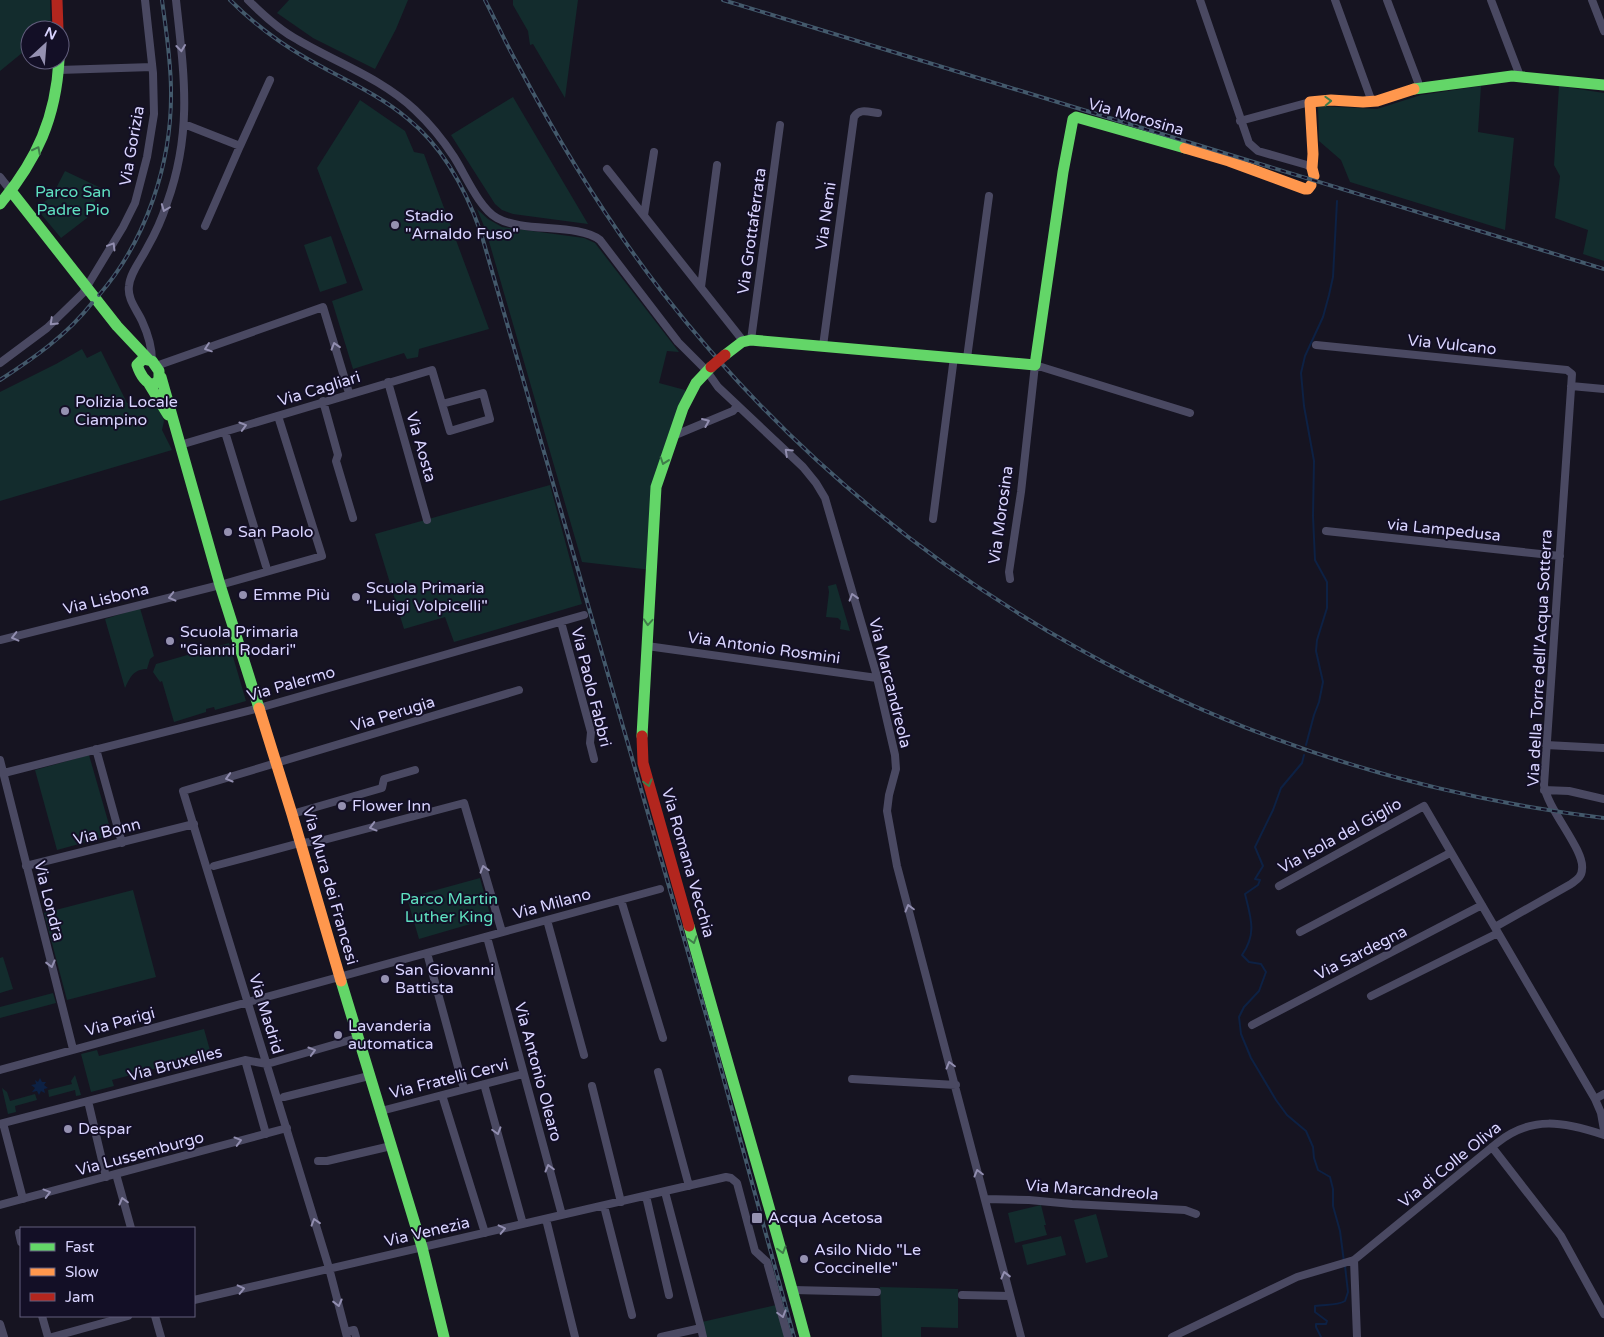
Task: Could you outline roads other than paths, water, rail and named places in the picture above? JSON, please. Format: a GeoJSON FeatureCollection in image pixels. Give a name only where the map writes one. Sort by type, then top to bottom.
{"type":"FeatureCollection","features":[{"type":"Feature","properties":{"kind":"street"},"geometry":{"type":"LineString","coordinates":[[57,0],[58,20]]}},
{"type":"Feature","properties":{"kind":"street","name":"Via Gorizia"},"geometry":{"type":"LineString","coordinates":[[0,363],[47,328],[87,288],[126,221],[138,193],[152,127],[154,101],[145,0]]}},
{"type":"Feature","properties":{"kind":"street","name":"Via Mura dei Francesi"},"geometry":{"type":"LineString","coordinates":[[176,0],[185,86],[184,124],[179,162],[169,198],[157,228],[129,283],[128,289],[151,345],[154,366],[167,396],[220,585],[292,814],[357,1038],[422,1247],[444,1337]]}},
{"type":"Feature","properties":{"kind":"street","name":"Via Marcandreola"},"geometry":{"type":"LineString","coordinates":[[248,0],[274,24],[290,35],[372,79],[410,105],[440,137],[483,205],[496,218],[507,222],[584,233],[598,238],[674,336],[708,369],[718,387],[801,464],[820,489],[830,513],[844,568],[877,678],[896,762],[894,779],[887,804],[888,820],[897,866],[956,1085],[1020,1337]]}},
{"type":"Feature","properties":{"kind":"street"},"geometry":{"type":"LineString","coordinates":[[1200,0],[1247,141],[1254,149],[1312,176],[1314,154],[1310,102]]}},
{"type":"Feature","properties":{"kind":"street"},"geometry":{"type":"LineString","coordinates":[[1335,0],[1372,102]]}},
{"type":"Feature","properties":{"kind":"street"},"geometry":{"type":"LineString","coordinates":[[1387,0],[1418,82]]}},
{"type":"Feature","properties":{"kind":"street"},"geometry":{"type":"LineString","coordinates":[[1491,0],[1520,76]]}},
{"type":"Feature","properties":{"kind":"street"},"geometry":{"type":"LineString","coordinates":[[1592,0],[1604,30]]}},
{"type":"Feature","properties":{"kind":"street"},"geometry":{"type":"LineString","coordinates":[[70,65],[152,67]]}},
{"type":"Feature","properties":{"kind":"street"},"geometry":{"type":"LineString","coordinates":[[0,204],[31,162],[48,124],[56,96],[59,70]]}},
{"type":"Feature","properties":{"kind":"street"},"geometry":{"type":"LineString","coordinates":[[1240,121],[1310,102],[1329,100],[1372,102],[1384,100],[1420,87],[1520,76],[1604,85]]}},
{"type":"Feature","properties":{"kind":"street"},"geometry":{"type":"LineString","coordinates":[[205,226],[270,80]]}},
{"type":"Feature","properties":{"kind":"street","name":"Via Nemi"},"geometry":{"type":"LineString","coordinates":[[822,346],[855,114],[860,111],[878,113]]}},
{"type":"Feature","properties":{"kind":"street","name":"Via Morosina"},"geometry":{"type":"LineString","coordinates":[[1010,580],[1009,572],[1021,492],[1035,365],[1063,172],[1074,117],[1079,116],[1230,161],[1305,189],[1308,189],[1312,176]]}},
{"type":"Feature","properties":{"kind":"street"},"geometry":{"type":"LineString","coordinates":[[184,124],[240,146]]}},
{"type":"Feature","properties":{"kind":"street","name":"Via Grottaferrata"},"geometry":{"type":"LineString","coordinates":[[747,341],[780,125]]}},
{"type":"Feature","properties":{"kind":"street"},"geometry":{"type":"LineString","coordinates":[[644,215],[654,152]]}},
{"type":"Feature","properties":{"kind":"street"},"geometry":{"type":"LineString","coordinates":[[701,288],[718,165]]}},
{"type":"Feature","properties":{"kind":"street"},"geometry":{"type":"LineString","coordinates":[[607,169],[701,288],[747,341]]}},
{"type":"Feature","properties":{"kind":"street"},"geometry":{"type":"LineString","coordinates":[[0,177],[116,326],[154,366],[157,383],[149,384]]}},
{"type":"Feature","properties":{"kind":"street"},"geometry":{"type":"LineString","coordinates":[[967,358],[989,196]]}},
{"type":"Feature","properties":{"kind":"street"},"geometry":{"type":"LineString","coordinates":[[154,366],[323,307],[349,393]]}},
{"type":"Feature","properties":{"kind":"street","name":"Via Mura dei Francesi"},"geometry":{"type":"LineString","coordinates":[[116,326],[130,348],[141,376],[149,384],[167,412],[180,445]]}},
{"type":"Feature","properties":{"kind":"street"},"geometry":{"type":"LineString","coordinates":[[708,369],[747,341],[967,358],[1035,365],[1190,413]]}},
{"type":"Feature","properties":{"kind":"street","name":"Via Vulcano"},"geometry":{"type":"LineString","coordinates":[[1316,345],[1567,370],[1572,375],[1571,386]]}},
{"type":"Feature","properties":{"kind":"street"},"geometry":{"type":"LineString","coordinates":[[932,519],[954,357]]}},
{"type":"Feature","properties":{"kind":"street"},"geometry":{"type":"LineString","coordinates":[[137,365],[143,359],[154,366]]}},
{"type":"Feature","properties":{"kind":"street","name":"Via Romana Vecchia"},"geometry":{"type":"LineString","coordinates":[[708,369],[696,384],[683,408],[656,490],[642,745],[645,772],[805,1337]]}},
{"type":"Feature","properties":{"kind":"street","name":"Via Cagliari"},"geometry":{"type":"LineString","coordinates":[[180,445],[349,393],[432,370],[442,404],[450,431],[490,419],[483,393],[442,404]]}},
{"type":"Feature","properties":{"kind":"street","name":"Via Aosta"},"geometry":{"type":"LineString","coordinates":[[388,382],[427,520]]}},
{"type":"Feature","properties":{"kind":"street"},"geometry":{"type":"LineString","coordinates":[[696,384],[705,382],[718,387]]}},
{"type":"Feature","properties":{"kind":"street"},"geometry":{"type":"LineString","coordinates":[[1571,386],[1604,389]]}},
{"type":"Feature","properties":{"kind":"street","name":"Via della Torre dell'Acqua Sotterra"},"geometry":{"type":"LineString","coordinates":[[1371,996],[1497,930],[1571,884],[1578,879],[1582,872],[1582,864],[1575,847],[1552,808],[1544,790],[1571,386]]}},
{"type":"Feature","properties":{"kind":"street"},"geometry":{"type":"LineString","coordinates":[[324,401],[338,455],[336,461],[353,518]]}},
{"type":"Feature","properties":{"kind":"street"},"geometry":{"type":"LineString","coordinates":[[673,436],[733,411],[737,406]]}},
{"type":"Feature","properties":{"kind":"street","name":"Via Lisbona"},"geometry":{"type":"LineString","coordinates":[[0,640],[220,585],[322,556],[278,416]]}},
{"type":"Feature","properties":{"kind":"street"},"geometry":{"type":"LineString","coordinates":[[225,432],[266,566]]}},
{"type":"Feature","properties":{"kind":"street","name":"via Lampedusa"},"geometry":{"type":"LineString","coordinates":[[1326,531],[1560,556]]}},
{"type":"Feature","properties":{"kind":"street","name":"Via Palermo"},"geometry":{"type":"LineString","coordinates":[[4,774],[259,708],[584,615]]}},
{"type":"Feature","properties":{"kind":"street","name":"Via Paolo Fabbri"},"geometry":{"type":"LineString","coordinates":[[560,622],[591,732],[590,743],[594,759]]}},
{"type":"Feature","properties":{"kind":"street","name":"Via Antonio Rosmini"},"geometry":{"type":"LineString","coordinates":[[647,646],[877,678]]}},
{"type":"Feature","properties":{"kind":"street","name":"Via Perugia"},"geometry":{"type":"LineString","coordinates":[[276,765],[519,690]]}},
{"type":"Feature","properties":{"kind":"street"},"geometry":{"type":"LineString","coordinates":[[1546,745],[1604,748]]}},
{"type":"Feature","properties":{"kind":"street"},"geometry":{"type":"LineString","coordinates":[[96,749],[122,843]]}},
{"type":"Feature","properties":{"kind":"street","name":"Via Londra"},"geometry":{"type":"LineString","coordinates":[[0,760],[73,1049]]}},
{"type":"Feature","properties":{"kind":"street","name":"Via Madrid"},"geometry":{"type":"LineString","coordinates":[[276,765],[183,791],[287,1128],[329,1268],[346,1334]]}},
{"type":"Feature","properties":{"kind":"street"},"geometry":{"type":"LineString","coordinates":[[292,814],[382,788],[384,780],[415,770]]}},
{"type":"Feature","properties":{"kind":"street"},"geometry":{"type":"LineString","coordinates":[[1544,790],[1569,791],[1604,799]]}},
{"type":"Feature","properties":{"kind":"street"},"geometry":{"type":"LineString","coordinates":[[214,866],[300,843],[320,841],[464,803],[502,932]]}},
{"type":"Feature","properties":{"kind":"street","name":"Via Isola del Giglio"},"geometry":{"type":"LineString","coordinates":[[1279,886],[1424,806],[1497,930]]}},
{"type":"Feature","properties":{"kind":"street","name":"Via Bonn"},"geometry":{"type":"LineString","coordinates":[[26,866],[194,824]]}},
{"type":"Feature","properties":{"kind":"street"},"geometry":{"type":"LineString","coordinates":[[1300,932],[1450,853]]}},
{"type":"Feature","properties":{"kind":"street","name":"Via Milano"},"geometry":{"type":"LineString","coordinates":[[248,1002],[660,889]]}},
{"type":"Feature","properties":{"kind":"street"},"geometry":{"type":"LineString","coordinates":[[621,900],[663,1038]]}},
{"type":"Feature","properties":{"kind":"street","name":"Via Sardegna"},"geometry":{"type":"LineString","coordinates":[[1252,1025],[1482,905]]}},
{"type":"Feature","properties":{"kind":"street"},"geometry":{"type":"LineString","coordinates":[[547,920],[584,1055]]}},
{"type":"Feature","properties":{"kind":"street"},"geometry":{"type":"LineString","coordinates":[[1497,930],[1595,1099],[1601,1113],[1604,1130]]}},
{"type":"Feature","properties":{"kind":"street","name":"Via Antonio Olearo"},"geometry":{"type":"LineString","coordinates":[[487,937],[562,1214]]}},
{"type":"Feature","properties":{"kind":"street"},"geometry":{"type":"LineString","coordinates":[[427,953],[464,1089]]}},
{"type":"Feature","properties":{"kind":"street","name":"Via Parigi"},"geometry":{"type":"LineString","coordinates":[[0,1070],[248,1002]]}},
{"type":"Feature","properties":{"kind":"street","name":"Via Bruxelles"},"geometry":{"type":"LineString","coordinates":[[2,1124],[245,1060],[267,1064],[357,1038]]}},
{"type":"Feature","properties":{"kind":"street","name":"Via Madrid"},"geometry":{"type":"LineString","coordinates":[[245,1060],[266,1134]]}},
{"type":"Feature","properties":{"kind":"street"},"geometry":{"type":"LineString","coordinates":[[658,1072],[688,1186]]}},
{"type":"Feature","properties":{"kind":"street","name":"Via Fratelli Cervi"},"geometry":{"type":"LineString","coordinates":[[381,1111],[523,1074]]}},
{"type":"Feature","properties":{"kind":"street"},"geometry":{"type":"LineString","coordinates":[[284,1097],[369,1076]]}},
{"type":"Feature","properties":{"kind":"street"},"geometry":{"type":"LineString","coordinates":[[852,1079],[956,1085]]}},
{"type":"Feature","properties":{"kind":"street"},"geometry":{"type":"LineString","coordinates":[[484,1084],[523,1224]]}},
{"type":"Feature","properties":{"kind":"street"},"geometry":{"type":"LineString","coordinates":[[592,1086],[621,1202]]}},
{"type":"Feature","properties":{"kind":"street"},"geometry":{"type":"LineString","coordinates":[[1595,1099],[1604,1094]]}},
{"type":"Feature","properties":{"kind":"street"},"geometry":{"type":"LineString","coordinates":[[442,1095],[485,1233]]}},
{"type":"Feature","properties":{"kind":"street"},"geometry":{"type":"LineString","coordinates":[[88,1101],[106,1177]]}},
{"type":"Feature","properties":{"kind":"street","name":"Via di Colle Oliva"},"geometry":{"type":"LineString","coordinates":[[1348,1263],[1492,1147],[1517,1130],[1543,1123],[1572,1125],[1604,1135]]}},
{"type":"Feature","properties":{"kind":"street"},"geometry":{"type":"LineString","coordinates":[[2,1124],[23,1199]]}},
{"type":"Feature","properties":{"kind":"street","name":"Via Lussemburgo"},"geometry":{"type":"LineString","coordinates":[[0,1205],[287,1128]]}},
{"type":"Feature","properties":{"kind":"street"},"geometry":{"type":"LineString","coordinates":[[318,1161],[327,1161],[391,1146]]}},
{"type":"Feature","properties":{"kind":"street"},"geometry":{"type":"LineString","coordinates":[[1492,1147],[1561,1236],[1604,1314]]}},
{"type":"Feature","properties":{"kind":"street"},"geometry":{"type":"LineString","coordinates":[[116,1174],[131,1227]]}},
{"type":"Feature","properties":{"kind":"street","name":"Via Venezia"},"geometry":{"type":"LineString","coordinates":[[195,1300],[726,1177],[731,1178],[737,1183],[755,1251],[767,1262],[788,1337]]}},
{"type":"Feature","properties":{"kind":"street"},"geometry":{"type":"LineString","coordinates":[[666,1192],[703,1337]]}},
{"type":"Feature","properties":{"kind":"street"},"geometry":{"type":"LineString","coordinates":[[646,1196],[669,1294]]}},
{"type":"Feature","properties":{"kind":"street","name":"Via Marcandreola"},"geometry":{"type":"LineString","coordinates":[[985,1199],[1186,1210],[1196,1214]]}},
{"type":"Feature","properties":{"kind":"street"},"geometry":{"type":"LineString","coordinates":[[604,1206],[632,1315]]}},
{"type":"Feature","properties":{"kind":"street"},"geometry":{"type":"LineString","coordinates":[[546,1219],[575,1337]]}},
{"type":"Feature","properties":{"kind":"street"},"geometry":{"type":"LineString","coordinates":[[19,1233],[20,1238]]}},
{"type":"Feature","properties":{"kind":"street"},"geometry":{"type":"LineString","coordinates":[[1172,1337],[1298,1277],[1348,1263],[1357,1337]]}},
{"type":"Feature","properties":{"kind":"street"},"geometry":{"type":"LineString","coordinates":[[793,1290],[877,1292]]}},
{"type":"Feature","properties":{"kind":"street"},"geometry":{"type":"LineString","coordinates":[[962,1295],[1010,1296]]}},
{"type":"Feature","properties":{"kind":"street"},"geometry":{"type":"LineString","coordinates":[[42,1317],[48,1337]]}},
{"type":"Feature","properties":{"kind":"street"},"geometry":{"type":"LineString","coordinates":[[52,1337],[68,1335],[125,1317]]}},
{"type":"Feature","properties":{"kind":"street"},"geometry":{"type":"LineString","coordinates":[[155,1317],[161,1337]]}},
{"type":"Feature","properties":{"kind":"street"},"geometry":{"type":"LineString","coordinates":[[0,1324],[4,1337]]}},
{"type":"Feature","properties":{"kind":"street"},"geometry":{"type":"LineString","coordinates":[[662,1337],[700,1328]]}},
{"type":"Feature","properties":{"kind":"street"},"geometry":{"type":"LineString","coordinates":[[346,1334],[354,1330],[356,1337]]}},
{"type":"Feature","properties":{"kind":"water"},"geometry":{"type":"Polygon","coordinates":[[[40,1078],[42,1082],[46,1082],[44,1085],[48,1088],[44,1089],[45,1093],[41,1091],[39,1095],[37,1091],[32,1092],[35,1088],[31,1085],[36,1084],[35,1080],[38,1082],[40,1078]]]}},
{"type":"Feature","properties":{"kind":"waterway"},"geometry":{"type":"LineString","coordinates":[[1306,745],[1323,682],[1316,651],[1317,640],[1327,608],[1327,582],[1315,560],[1313,516],[1314,461],[1304,406],[1301,373],[1305,356],[1323,317],[1333,277],[1337,201]]}},
{"type":"Feature","properties":{"kind":"waterway"},"geometry":{"type":"LineString","coordinates":[[1304,755],[1302,763],[1281,788],[1273,810],[1255,847],[1263,866],[1255,879],[1260,880],[1258,885],[1245,894],[1251,918],[1251,933],[1250,940],[1242,955],[1249,962],[1261,964],[1266,972],[1259,991],[1244,1007],[1239,1017],[1241,1034],[1251,1058],[1287,1115],[1306,1131],[1313,1147],[1318,1170],[1330,1177],[1333,1189],[1333,1206],[1340,1231],[1344,1262]]}},
{"type":"Feature","properties":{"kind":"waterway"},"geometry":{"type":"LineString","coordinates":[[1321,1337],[1316,1324],[1326,1324],[1327,1321],[1315,1312],[1315,1306],[1345,1301],[1348,1292],[1345,1266]]}},
{"type":"Feature","properties":{"kind":"railway"},"geometry":{"type":"LineString","coordinates":[[99,295],[116,274],[143,226],[153,200],[167,146],[171,91],[162,0]]}},
{"type":"Feature","properties":{"kind":"railway"},"geometry":{"type":"LineString","coordinates":[[230,0],[266,32],[371,94],[396,110],[421,130],[443,156],[461,186],[475,217],[712,1036],[794,1337]]}},
{"type":"Feature","properties":{"kind":"railway"},"geometry":{"type":"LineString","coordinates":[[485,0],[534,95],[568,153],[603,210],[662,292],[754,398],[855,493],[964,577],[1080,650],[1203,710],[1332,758],[1466,794],[1604,818]]}},
{"type":"Feature","properties":{"kind":"railway"},"geometry":{"type":"LineString","coordinates":[[723,0],[1604,269]]}},
{"type":"Feature","properties":{"kind":"railway"},"geometry":{"type":"LineString","coordinates":[[0,380],[61,336],[92,303]]}},
{"type":"Feature","properties":{"kind":"place","name":"Stadio \"Arnaldo Fuso\""},"geometry":{"type":"Point","coordinates":[395,225]}},
{"type":"Feature","properties":{"kind":"place","name":"Polizia Locale Ciampino"},"geometry":{"type":"Point","coordinates":[65,411]}},
{"type":"Feature","properties":{"kind":"place","name":"San Paolo"},"geometry":{"type":"Point","coordinates":[228,532]}},
{"type":"Feature","properties":{"kind":"place","name":"Emme Più"},"geometry":{"type":"Point","coordinates":[243,595]}},
{"type":"Feature","properties":{"kind":"place","name":"Scuola Primaria \"Luigi Volpicelli\""},"geometry":{"type":"Point","coordinates":[356,597]}},
{"type":"Feature","properties":{"kind":"place","name":"Scuola Primaria \"Gianni Rodari\""},"geometry":{"type":"Point","coordinates":[170,641]}},
{"type":"Feature","properties":{"kind":"place","name":"Flower Inn"},"geometry":{"type":"Point","coordinates":[342,806]}},
{"type":"Feature","properties":{"kind":"place","name":"San Giovanni Battista"},"geometry":{"type":"Point","coordinates":[385,979]}},
{"type":"Feature","properties":{"kind":"place","name":"Lavanderia automatica"},"geometry":{"type":"Point","coordinates":[338,1035]}},
{"type":"Feature","properties":{"kind":"place","name":"Despar"},"geometry":{"type":"Point","coordinates":[68,1129]}},
{"type":"Feature","properties":{"kind":"place","name":"Acqua Acetosa"},"geometry":{"type":"Point","coordinates":[757,1218]}},
{"type":"Feature","properties":{"kind":"place","name":"Asilo Nido \"Le Coccinelle\""},"geometry":{"type":"Point","coordinates":[804,1259]}},
{"type":"Feature","properties":{"kind":"park label","name":"Parco San Padre Pio"},"geometry":{"type":"Point","coordinates":[73,201]}},
{"type":"Feature","properties":{"kind":"park label","name":"Parco Martin Luther King"},"geometry":{"type":"Point","coordinates":[449,908]}}]}
